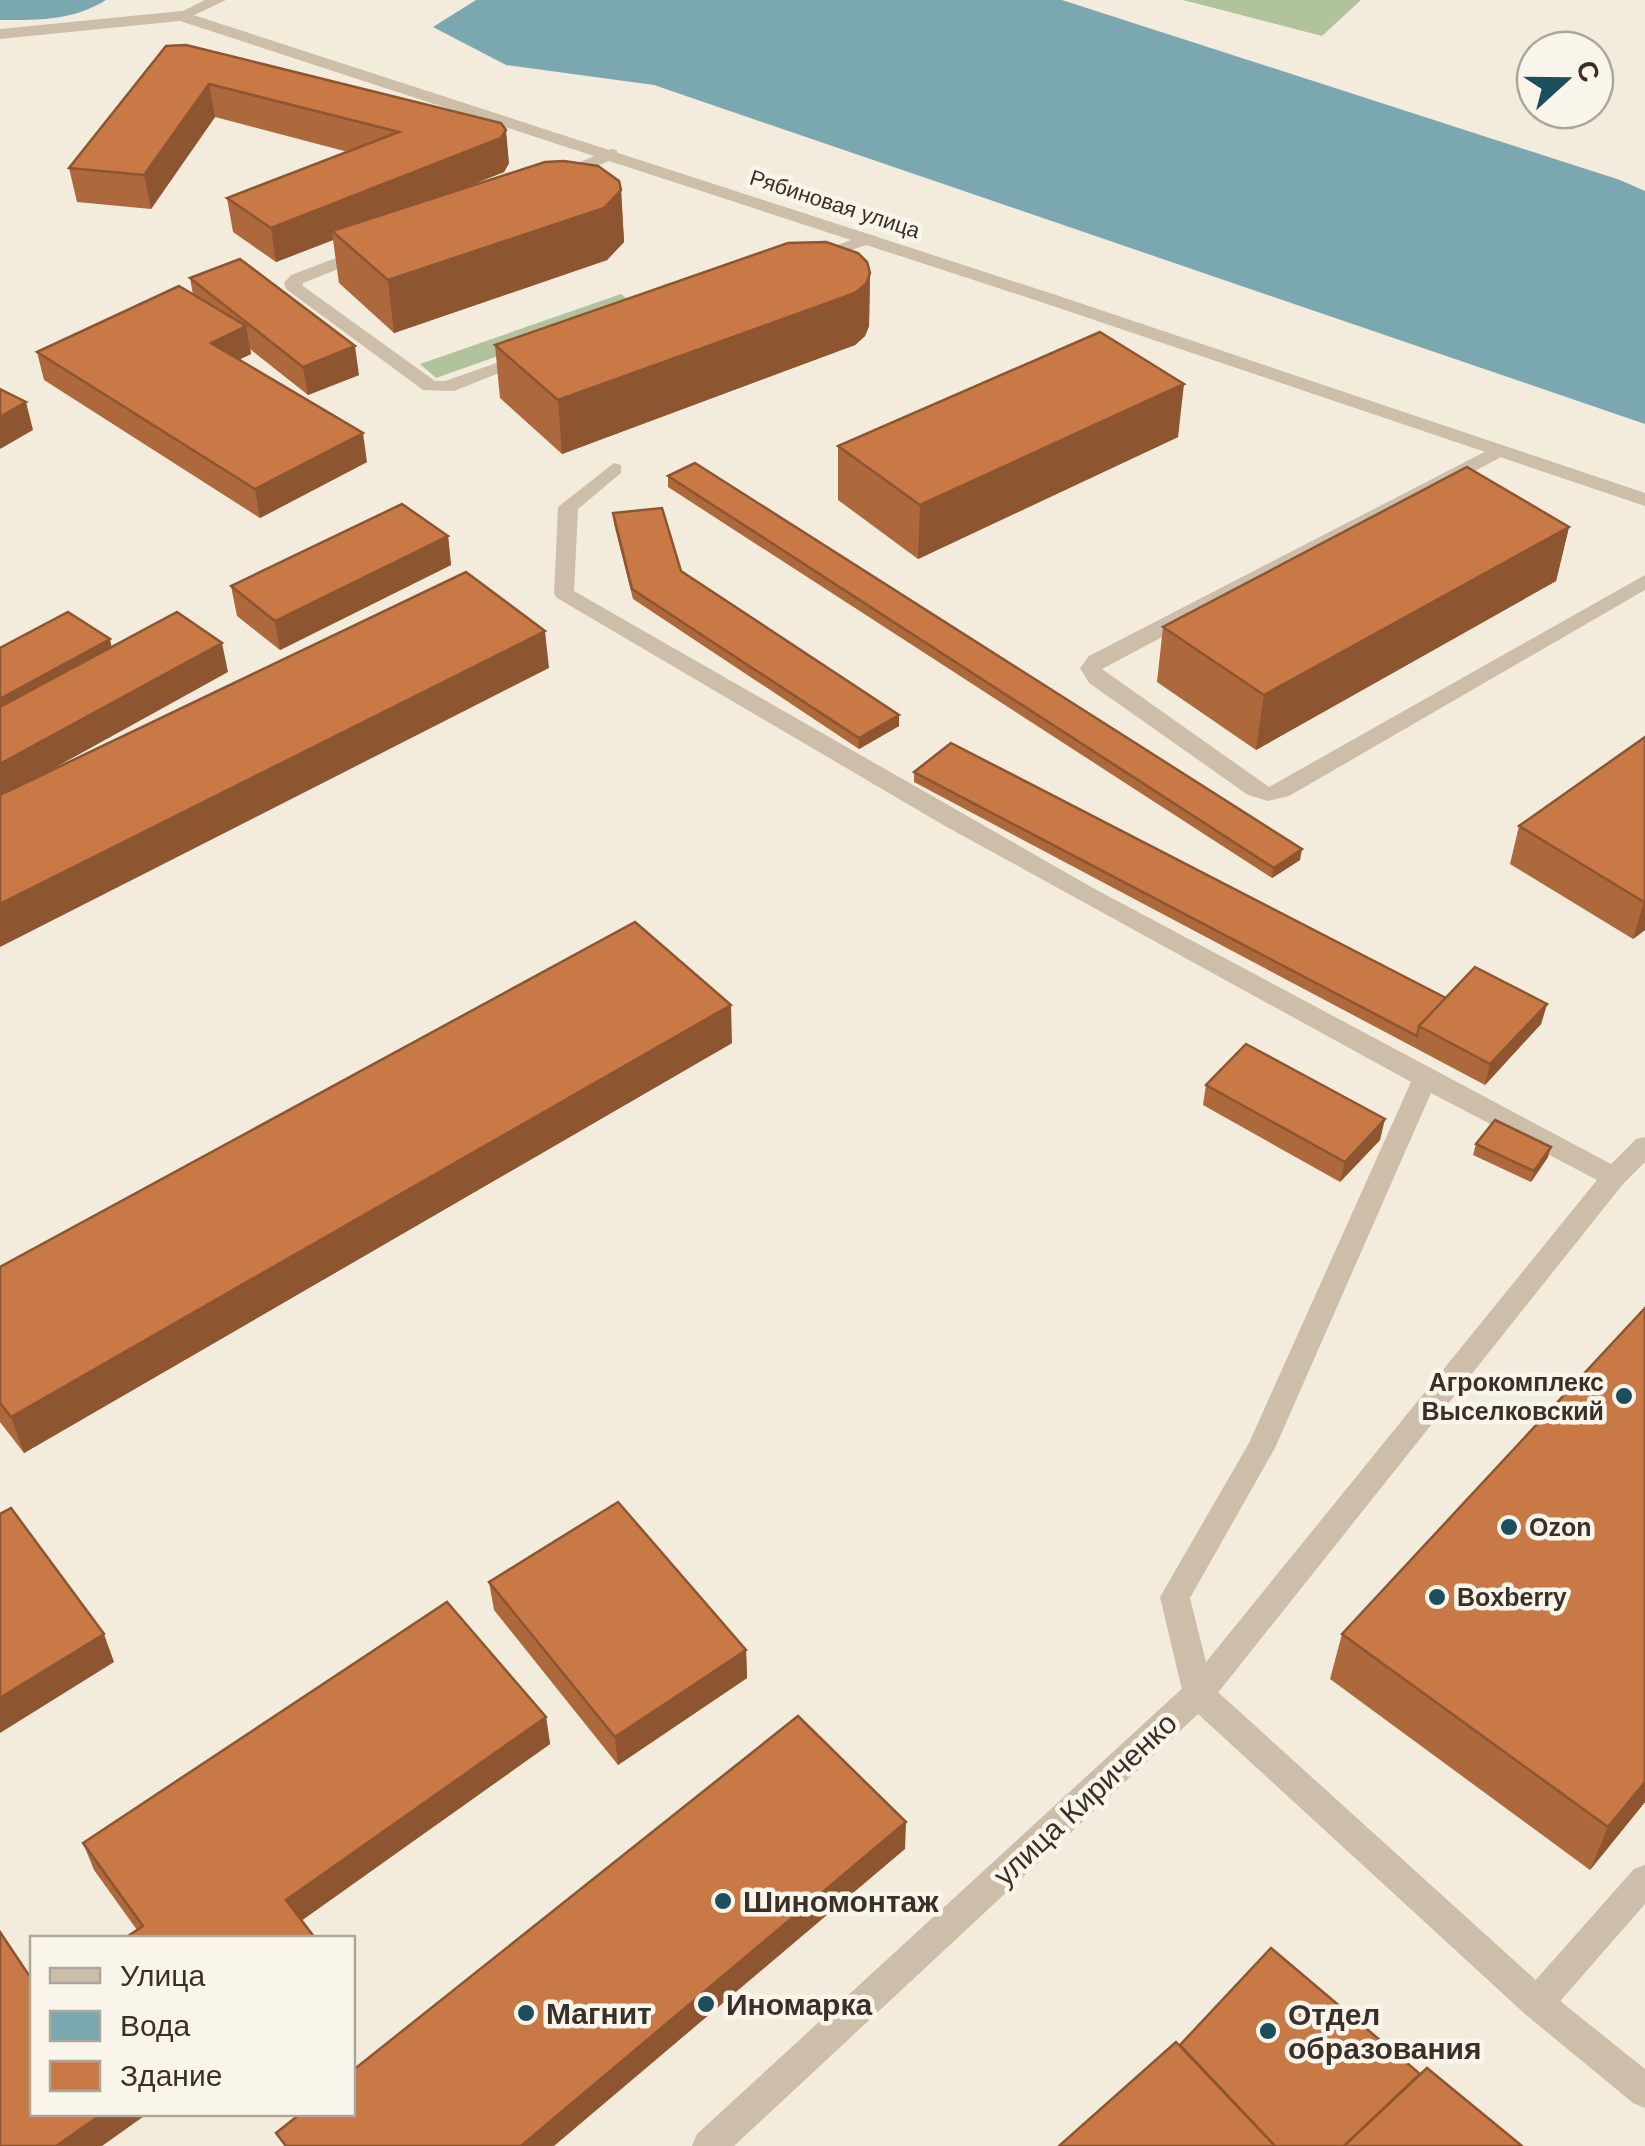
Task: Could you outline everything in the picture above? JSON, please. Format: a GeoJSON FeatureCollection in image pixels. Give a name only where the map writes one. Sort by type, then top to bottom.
{"type":"FeatureCollection","features":[{"type":"Feature","properties":{"kind":"street"},"geometry":{"type":"LineString","coordinates":[[181,16],[218,0]]}},
{"type":"Feature","properties":{"kind":"street","name":"Рябиновая улица"},"geometry":{"type":"LineString","coordinates":[[0,34],[181,16],[611,154],[1645,500]]}},
{"type":"Feature","properties":{"kind":"street"},"geometry":{"type":"LineString","coordinates":[[537,184],[611,154]]}},
{"type":"Feature","properties":{"kind":"street"},"geometry":{"type":"LineString","coordinates":[[794,264],[867,239]]}},
{"type":"Feature","properties":{"kind":"street"},"geometry":{"type":"LineString","coordinates":[[390,242],[297,278],[293,283],[295,289],[430,386],[447,387],[538,354]]}},
{"type":"Feature","properties":{"kind":"street"},"geometry":{"type":"LineString","coordinates":[[1498,451],[1091,668],[1097,678],[1256,790],[1268,794],[1281,791],[1645,581]]}},
{"type":"Feature","properties":{"kind":"street"},"geometry":{"type":"LineString","coordinates":[[614,469],[568,508],[564,594],[873,778],[1424,1080],[1614,1177]]}},
{"type":"Feature","properties":{"kind":"street"},"geometry":{"type":"LineString","coordinates":[[1198,1694],[1175,1598],[1260,1448],[1424,1080]]}},
{"type":"Feature","properties":{"kind":"street"},"geometry":{"type":"LineString","coordinates":[[1198,1694],[1614,1177],[1645,1146]]}},
{"type":"Feature","properties":{"kind":"street","name":"улица Кириченко"},"geometry":{"type":"LineString","coordinates":[[709,2146],[1198,1694],[1537,2003],[1645,2092]]}},
{"type":"Feature","properties":{"kind":"street"},"geometry":{"type":"LineString","coordinates":[[1537,2003],[1645,1880]]}},
{"type":"Feature","properties":{"kind":"green space"},"geometry":{"type":"Polygon","coordinates":[[[1183,0],[1361,0],[1322,36],[1183,0]]]}},
{"type":"Feature","properties":{"kind":"green space"},"geometry":{"type":"Polygon","coordinates":[[[621,294],[637,307],[436,378],[420,364],[621,294]]]}},
{"type":"Feature","properties":{"kind":"water"},"geometry":{"type":"Polygon","coordinates":[[[0,0],[106,0],[68,16],[0,20],[0,0]]]}},
{"type":"Feature","properties":{"kind":"water"},"geometry":{"type":"Polygon","coordinates":[[[476,0],[1062,0],[1620,180],[1645,191],[1645,424],[654,85],[506,65],[433,27],[476,0]]]}},
{"type":"Feature","properties":{"kind":"building"},"geometry":{"type":"Polygon","coordinates":[[[186,45],[501,123],[506,130],[501,138],[271,228],[227,198],[399,132],[209,84],[144,175],[69,168],[166,46],[186,45]]]}},
{"type":"Feature","properties":{"kind":"building"},"geometry":{"type":"Polygon","coordinates":[[[545,162],[598,166],[619,181],[621,190],[604,208],[388,280],[332,231],[545,162]]]}},
{"type":"Feature","properties":{"kind":"building"},"geometry":{"type":"Polygon","coordinates":[[[826,242],[858,253],[867,262],[870,273],[866,284],[855,293],[558,400],[495,345],[788,243],[826,242]]]}},
{"type":"Feature","properties":{"kind":"building"},"geometry":{"type":"Polygon","coordinates":[[[240,259],[355,346],[303,367],[190,278],[240,259]]]}},
{"type":"Feature","properties":{"kind":"building"},"geometry":{"type":"Polygon","coordinates":[[[179,286],[246,326],[211,343],[363,433],[255,489],[37,352],[179,286]]]}},
{"type":"Feature","properties":{"kind":"building"},"geometry":{"type":"Polygon","coordinates":[[[1100,332],[1184,384],[920,505],[838,446],[1100,332]]]}},
{"type":"Feature","properties":{"kind":"building"},"geometry":{"type":"Polygon","coordinates":[[[0,389],[26,402],[0,417],[0,389]]]}},
{"type":"Feature","properties":{"kind":"building"},"geometry":{"type":"Polygon","coordinates":[[[695,463],[1302,849],[1274,868],[668,476],[695,463]]]}},
{"type":"Feature","properties":{"kind":"building"},"geometry":{"type":"Polygon","coordinates":[[[1467,467],[1569,527],[1264,695],[1163,627],[1467,467]]]}},
{"type":"Feature","properties":{"kind":"building"},"geometry":{"type":"Polygon","coordinates":[[[402,504],[448,536],[275,621],[231,586],[402,504]]]}},
{"type":"Feature","properties":{"kind":"building"},"geometry":{"type":"Polygon","coordinates":[[[662,508],[681,571],[899,715],[859,738],[632,589],[613,513],[662,508]]]}},
{"type":"Feature","properties":{"kind":"building"},"geometry":{"type":"Polygon","coordinates":[[[466,572],[545,631],[0,904],[0,795],[466,572]]]}},
{"type":"Feature","properties":{"kind":"building"},"geometry":{"type":"Polygon","coordinates":[[[68,612],[110,639],[0,699],[0,648],[68,612]]]}},
{"type":"Feature","properties":{"kind":"building"},"geometry":{"type":"Polygon","coordinates":[[[177,612],[222,643],[0,764],[0,707],[177,612]]]}},
{"type":"Feature","properties":{"kind":"building"},"geometry":{"type":"Polygon","coordinates":[[[1645,737],[1645,901],[1644,902],[1519,826],[1645,737]]]}},
{"type":"Feature","properties":{"kind":"building"},"geometry":{"type":"Polygon","coordinates":[[[951,743],[1446,998],[1419,1026],[1417,1036],[914,772],[951,743]]]}},
{"type":"Feature","properties":{"kind":"building"},"geometry":{"type":"Polygon","coordinates":[[[635,922],[731,1005],[11,1417],[0,1403],[0,1267],[635,922]]]}},
{"type":"Feature","properties":{"kind":"building"},"geometry":{"type":"Polygon","coordinates":[[[1475,967],[1547,1004],[1490,1064],[1419,1026],[1475,967]]]}},
{"type":"Feature","properties":{"kind":"building"},"geometry":{"type":"Polygon","coordinates":[[[1246,1044],[1385,1119],[1345,1162],[1206,1085],[1246,1044]]]}},
{"type":"Feature","properties":{"kind":"building"},"geometry":{"type":"Polygon","coordinates":[[[1495,1120],[1551,1147],[1534,1171],[1476,1144],[1495,1120]]]}},
{"type":"Feature","properties":{"kind":"building"},"geometry":{"type":"Polygon","coordinates":[[[1645,1308],[1645,1782],[1608,1827],[1342,1634],[1645,1308]]]}},
{"type":"Feature","properties":{"kind":"building"},"geometry":{"type":"Polygon","coordinates":[[[618,1502],[746,1650],[615,1737],[489,1582],[618,1502]]]}},
{"type":"Feature","properties":{"kind":"building"},"geometry":{"type":"Polygon","coordinates":[[[11,1508],[104,1634],[0,1698],[0,1514],[11,1508]]]}},
{"type":"Feature","properties":{"kind":"building"},"geometry":{"type":"Polygon","coordinates":[[[447,1602],[546,1717],[286,1900],[313,1936],[128,1936],[143,1926],[83,1843],[447,1602]]]}},
{"type":"Feature","properties":{"kind":"building"},"geometry":{"type":"Polygon","coordinates":[[[798,1716],[906,1822],[521,2146],[286,2146],[276,2133],[297,2116],[355,2116],[355,2069],[798,1716]]]}},
{"type":"Feature","properties":{"kind":"building"},"geometry":{"type":"Polygon","coordinates":[[[0,1932],[30,1977],[30,2116],[99,2116],[56,2146],[0,2146],[0,1932]]]}},
{"type":"Feature","properties":{"kind":"building","name":"Отдел образования"},"geometry":{"type":"Polygon","coordinates":[[[1271,1948],[1420,2074],[1344,2146],[1275,2146],[1180,2045],[1271,1948]]]}},
{"type":"Feature","properties":{"kind":"building"},"geometry":{"type":"Polygon","coordinates":[[[1176,2042],[1275,2146],[1059,2146],[1176,2042]]]}},
{"type":"Feature","properties":{"kind":"building"},"geometry":{"type":"Polygon","coordinates":[[[1427,2068],[1522,2146],[1344,2146],[1427,2068]]]}},
{"type":"Feature","properties":{"kind":"place","name":"Агрокомплекс Выселковский"},"geometry":{"type":"Point","coordinates":[1624,1396]}},
{"type":"Feature","properties":{"kind":"place","name":"Ozon"},"geometry":{"type":"Point","coordinates":[1509,1527]}},
{"type":"Feature","properties":{"kind":"place","name":"Boxberry"},"geometry":{"type":"Point","coordinates":[1437,1597]}},
{"type":"Feature","properties":{"kind":"place","name":"Шиномонтаж"},"geometry":{"type":"Point","coordinates":[723,1901]}},
{"type":"Feature","properties":{"kind":"place","name":"Иномарка"},"geometry":{"type":"Point","coordinates":[706,2004]}},
{"type":"Feature","properties":{"kind":"place","name":"Магнит"},"geometry":{"type":"Point","coordinates":[526,2013]}},
{"type":"Feature","properties":{"kind":"place","name":"Отдел образования"},"geometry":{"type":"Point","coordinates":[1268,2031]}}]}
